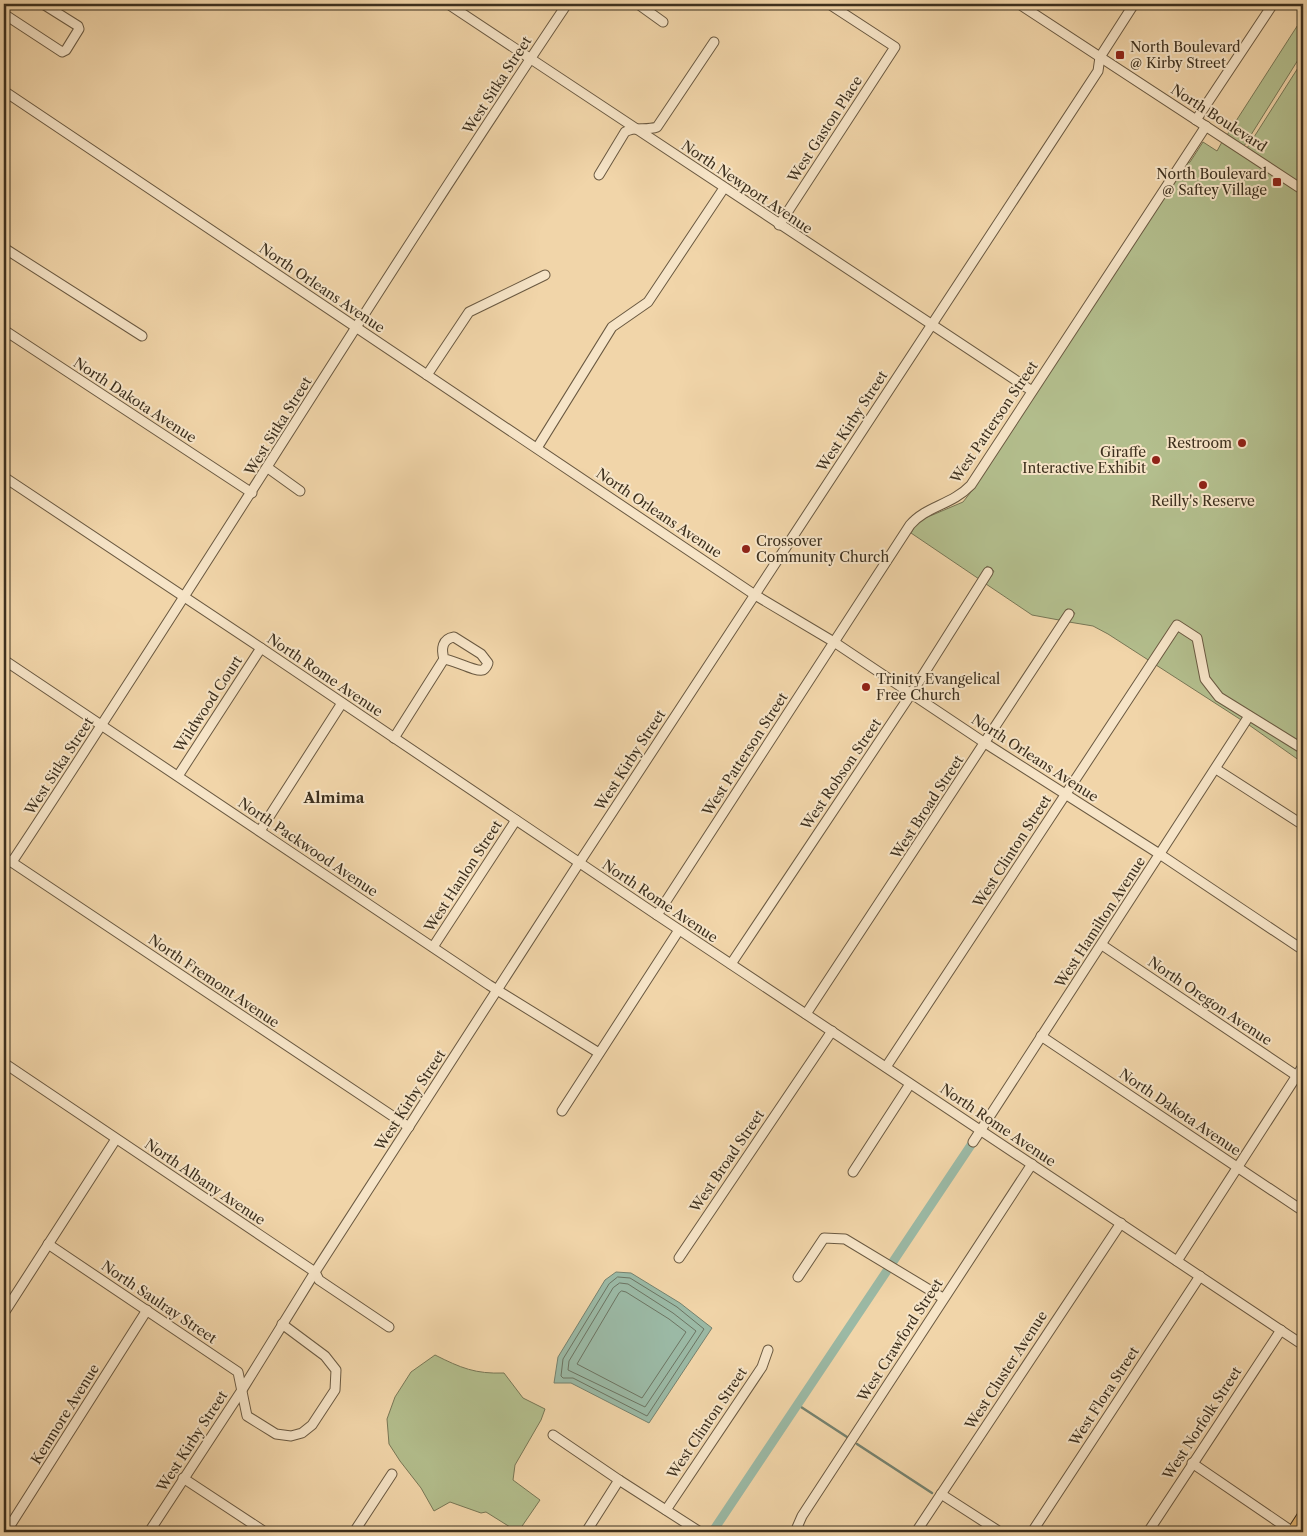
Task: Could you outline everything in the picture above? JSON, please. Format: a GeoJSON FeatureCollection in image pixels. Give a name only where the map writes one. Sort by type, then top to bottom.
{"type":"FeatureCollection","features":[{"type":"Feature","properties":{"kind":"main road"},"geometry":{"type":"LineString","coordinates":[[1293,1532],[1303,1515]]}},
{"type":"Feature","properties":{"kind":"street"},"geometry":{"type":"LineString","coordinates":[[4,14],[62,52],[66,50],[79,29],[78,26],[43,4]]}},
{"type":"Feature","properties":{"kind":"street","name":"North Newport Avenue"},"geometry":{"type":"LineString","coordinates":[[448,4],[1032,392]]}},
{"type":"Feature","properties":{"kind":"street","name":"West Sitka Street"},"geometry":{"type":"LineString","coordinates":[[12,862],[185,598],[530,58],[567,4]]}},
{"type":"Feature","properties":{"kind":"street"},"geometry":{"type":"LineString","coordinates":[[638,4],[663,22]]}},
{"type":"Feature","properties":{"kind":"street","name":"West Gaston Place"},"geometry":{"type":"LineString","coordinates":[[779,225],[895,47],[829,4]]}},
{"type":"Feature","properties":{"kind":"street","name":"North Boulevard"},"geometry":{"type":"LineString","coordinates":[[1019,4],[1303,190]]}},
{"type":"Feature","properties":{"kind":"street","name":"West Kirby Street"},"geometry":{"type":"LineString","coordinates":[[149,1532],[242,1390],[315,1272],[497,989],[1098,71],[1100,57],[1134,4]]}},
{"type":"Feature","properties":{"kind":"street"},"geometry":{"type":"LineString","coordinates":[[1196,120],[1273,4]]}},
{"type":"Feature","properties":{"kind":"street"},"geometry":{"type":"LineString","coordinates":[[598,174],[625,132],[635,129],[650,130],[657,128],[714,42]]}},
{"type":"Feature","properties":{"kind":"street","name":"North Orleans Avenue"},"geometry":{"type":"LineString","coordinates":[[4,91],[755,595],[834,642],[985,743],[1161,855],[1303,950]]}},
{"type":"Feature","properties":{"kind":"street","name":"West Patterson Street"},"geometry":{"type":"LineString","coordinates":[[657,915],[910,525],[918,516],[951,501],[966,490],[1206,126]]}},
{"type":"Feature","properties":{"kind":"street"},"geometry":{"type":"LineString","coordinates":[[537,448],[612,327],[648,302],[724,188]]}},
{"type":"Feature","properties":{"kind":"street"},"geometry":{"type":"LineString","coordinates":[[4,248],[142,336]]}},
{"type":"Feature","properties":{"kind":"street"},"geometry":{"type":"LineString","coordinates":[[427,375],[469,312],[545,275]]}},
{"type":"Feature","properties":{"kind":"street","name":"North Dakota Avenue"},"geometry":{"type":"LineString","coordinates":[[4,330],[252,493]]}},
{"type":"Feature","properties":{"kind":"street"},"geometry":{"type":"LineString","coordinates":[[268,468],[300,491]]}},
{"type":"Feature","properties":{"kind":"street","name":"North Rome Avenue"},"geometry":{"type":"LineString","coordinates":[[4,477],[679,930],[1303,1345]]}},
{"type":"Feature","properties":{"kind":"street","name":"West Robson Street"},"geometry":{"type":"LineString","coordinates":[[731,964],[912,694],[988,572]]}},
{"type":"Feature","properties":{"kind":"street","name":"West Broad Street"},"geometry":{"type":"LineString","coordinates":[[806,1014],[1069,614]]}},
{"type":"Feature","properties":{"kind":"street","name":"West Clinton Street"},"geometry":{"type":"LineString","coordinates":[[886,1067],[1177,625],[1197,638],[1205,679],[1219,697],[1249,716]]}},
{"type":"Feature","properties":{"kind":"street"},"geometry":{"type":"LineString","coordinates":[[394,738],[444,659],[442,646],[446,640],[454,638],[481,654],[488,663],[486,668],[479,670],[444,659]]}},
{"type":"Feature","properties":{"kind":"street","name":"Wildwood Court"},"geometry":{"type":"LineString","coordinates":[[178,776],[261,648]]}},
{"type":"Feature","properties":{"kind":"street","name":"North Packwood Avenue"},"geometry":{"type":"LineString","coordinates":[[4,660],[433,947],[600,1053]]}},
{"type":"Feature","properties":{"kind":"street"},"geometry":{"type":"LineString","coordinates":[[260,831],[342,703]]}},
{"type":"Feature","properties":{"kind":"street"},"geometry":{"type":"LineString","coordinates":[[1249,716],[1303,749]]}},
{"type":"Feature","properties":{"kind":"street","name":"West Hamilton Avenue"},"geometry":{"type":"LineString","coordinates":[[973,1142],[1161,855],[1249,716]]}},
{"type":"Feature","properties":{"kind":"street"},"geometry":{"type":"LineString","coordinates":[[1216,769],[1303,825]]}},
{"type":"Feature","properties":{"kind":"street","name":"West Hanlon Street"},"geometry":{"type":"LineString","coordinates":[[433,947],[516,820]]}},
{"type":"Feature","properties":{"kind":"street","name":"North Fremont Avenue"},"geometry":{"type":"LineString","coordinates":[[4,857],[409,1127]]}},
{"type":"Feature","properties":{"kind":"street"},"geometry":{"type":"LineString","coordinates":[[562,1111],[679,930]]}},
{"type":"Feature","properties":{"kind":"street","name":"North Oregon Avenue"},"geometry":{"type":"LineString","coordinates":[[1102,945],[1300,1078]]}},
{"type":"Feature","properties":{"kind":"street","name":"West Broad Street"},"geometry":{"type":"LineString","coordinates":[[679,1258],[832,1031]]}},
{"type":"Feature","properties":{"kind":"street","name":"North Dakota Avenue"},"geometry":{"type":"LineString","coordinates":[[1042,1036],[1303,1211]]}},
{"type":"Feature","properties":{"kind":"street","name":"North Albany Avenue"},"geometry":{"type":"LineString","coordinates":[[4,1062],[315,1272],[319,1280],[389,1327]]}},
{"type":"Feature","properties":{"kind":"street"},"geometry":{"type":"LineString","coordinates":[[1177,1261],[1238,1167],[1300,1078],[1303,1066]]}},
{"type":"Feature","properties":{"kind":"street"},"geometry":{"type":"LineString","coordinates":[[853,1172],[910,1084]]}},
{"type":"Feature","properties":{"kind":"street"},"geometry":{"type":"LineString","coordinates":[[4,1313],[116,1139]]}},
{"type":"Feature","properties":{"kind":"street","name":"West Crawford Street"},"geometry":{"type":"LineString","coordinates":[[795,1532],[802,1516],[1032,1164]]}},
{"type":"Feature","properties":{"kind":"street","name":"West Cluster Avenue"},"geometry":{"type":"LineString","coordinates":[[916,1532],[1120,1223]]}},
{"type":"Feature","properties":{"kind":"street"},"geometry":{"type":"LineString","coordinates":[[798,1277],[824,1238],[845,1239],[944,1298]]}},
{"type":"Feature","properties":{"kind":"street","name":"North Saulray Street"},"geometry":{"type":"LineString","coordinates":[[48,1244],[238,1372],[242,1390]]}},
{"type":"Feature","properties":{"kind":"street","name":"West Flora Street"},"geometry":{"type":"LineString","coordinates":[[1032,1532],[1200,1276]]}},
{"type":"Feature","properties":{"kind":"street","name":"Kenmore Avenue"},"geometry":{"type":"LineString","coordinates":[[6,1532],[147,1310]]}},
{"type":"Feature","properties":{"kind":"street"},"geometry":{"type":"LineString","coordinates":[[242,1390],[247,1416],[276,1434],[291,1436],[302,1433],[312,1425],[334,1390],[336,1370],[325,1356],[282,1324]]}},
{"type":"Feature","properties":{"kind":"street","name":"West Norfolk Street"},"geometry":{"type":"LineString","coordinates":[[1148,1532],[1281,1330]]}},
{"type":"Feature","properties":{"kind":"street","name":"West Clinton Street"},"geometry":{"type":"LineString","coordinates":[[666,1510],[762,1366],[768,1350]]}},
{"type":"Feature","properties":{"kind":"street"},"geometry":{"type":"LineString","coordinates":[[553,1435],[700,1532]]}},
{"type":"Feature","properties":{"kind":"street"},"geometry":{"type":"LineString","coordinates":[[1192,1463],[1293,1532]]}},
{"type":"Feature","properties":{"kind":"street"},"geometry":{"type":"LineString","coordinates":[[354,1532],[392,1474]]}},
{"type":"Feature","properties":{"kind":"street"},"geometry":{"type":"LineString","coordinates":[[184,1478],[265,1532]]}},
{"type":"Feature","properties":{"kind":"street"},"geometry":{"type":"LineString","coordinates":[[586,1532],[619,1480]]}},
{"type":"Feature","properties":{"kind":"street"},"geometry":{"type":"LineString","coordinates":[[941,1494],[1000,1532]]}},
{"type":"Feature","properties":{"kind":"green space"},"geometry":{"type":"Polygon","coordinates":[[[1303,17],[1303,52],[1244,146],[1227,135],[1303,17]]]}},
{"type":"Feature","properties":{"kind":"green space"},"geometry":{"type":"Polygon","coordinates":[[[1303,60],[1303,185],[1247,148],[1303,60]]]}},
{"type":"Feature","properties":{"kind":"green space"},"geometry":{"type":"Polygon","coordinates":[[[1203,142],[1217,151],[1222,142],[1303,195],[1303,763],[1249,725],[1108,634],[1093,626],[1069,622],[1075,613],[1067,609],[1059,620],[1032,615],[986,584],[994,571],[987,566],[979,579],[911,533],[917,523],[923,519],[963,502],[974,488],[1187,163],[1190,162],[1203,142]]]}},
{"type":"Feature","properties":{"kind":"green space"},"geometry":{"type":"Polygon","coordinates":[[[435,1355],[468,1369],[504,1373],[523,1398],[545,1409],[541,1420],[515,1465],[513,1480],[540,1500],[518,1532],[486,1512],[481,1513],[450,1502],[434,1511],[421,1488],[389,1444],[387,1419],[395,1397],[411,1372],[435,1355]]]}},
{"type":"Feature","properties":{"kind":"water"},"geometry":{"type":"Polygon","coordinates":[[[616,1272],[631,1273],[680,1303],[712,1328],[649,1423],[571,1383],[554,1383],[558,1357],[605,1280],[616,1272]]]}},
{"type":"Feature","properties":{"kind":"waterway"},"geometry":{"type":"LineString","coordinates":[[715,1528],[973,1142]]}},
{"type":"Feature","properties":{"kind":"waterway"},"geometry":{"type":"LineString","coordinates":[[798,1405],[847,1437]]}},
{"type":"Feature","properties":{"kind":"waterway"},"geometry":{"type":"LineString","coordinates":[[857,1444],[932,1493]]}},
{"type":"Feature","properties":{"kind":"place","name":"North Boulevard @ Kirby Street"},"geometry":{"type":"Point","coordinates":[1120,55]}},
{"type":"Feature","properties":{"kind":"place","name":"North Boulevard @ Saftey Village"},"geometry":{"type":"Point","coordinates":[1277,182]}},
{"type":"Feature","properties":{"kind":"place","name":"Restroom"},"geometry":{"type":"Point","coordinates":[1242,443]}},
{"type":"Feature","properties":{"kind":"place","name":"Giraffe Interactive Exhibit"},"geometry":{"type":"Point","coordinates":[1156,460]}},
{"type":"Feature","properties":{"kind":"place","name":"Reilly's Reserve"},"geometry":{"type":"Point","coordinates":[1203,485]}},
{"type":"Feature","properties":{"kind":"place","name":"Crossover Community Church"},"geometry":{"type":"Point","coordinates":[746,549]}},
{"type":"Feature","properties":{"kind":"place","name":"Trinity Evangelical Free Church"},"geometry":{"type":"Point","coordinates":[866,687]}},
{"type":"Feature","properties":{"kind":"district","name":"Almima"},"geometry":{"type":"Point","coordinates":[334,797]}}]}
